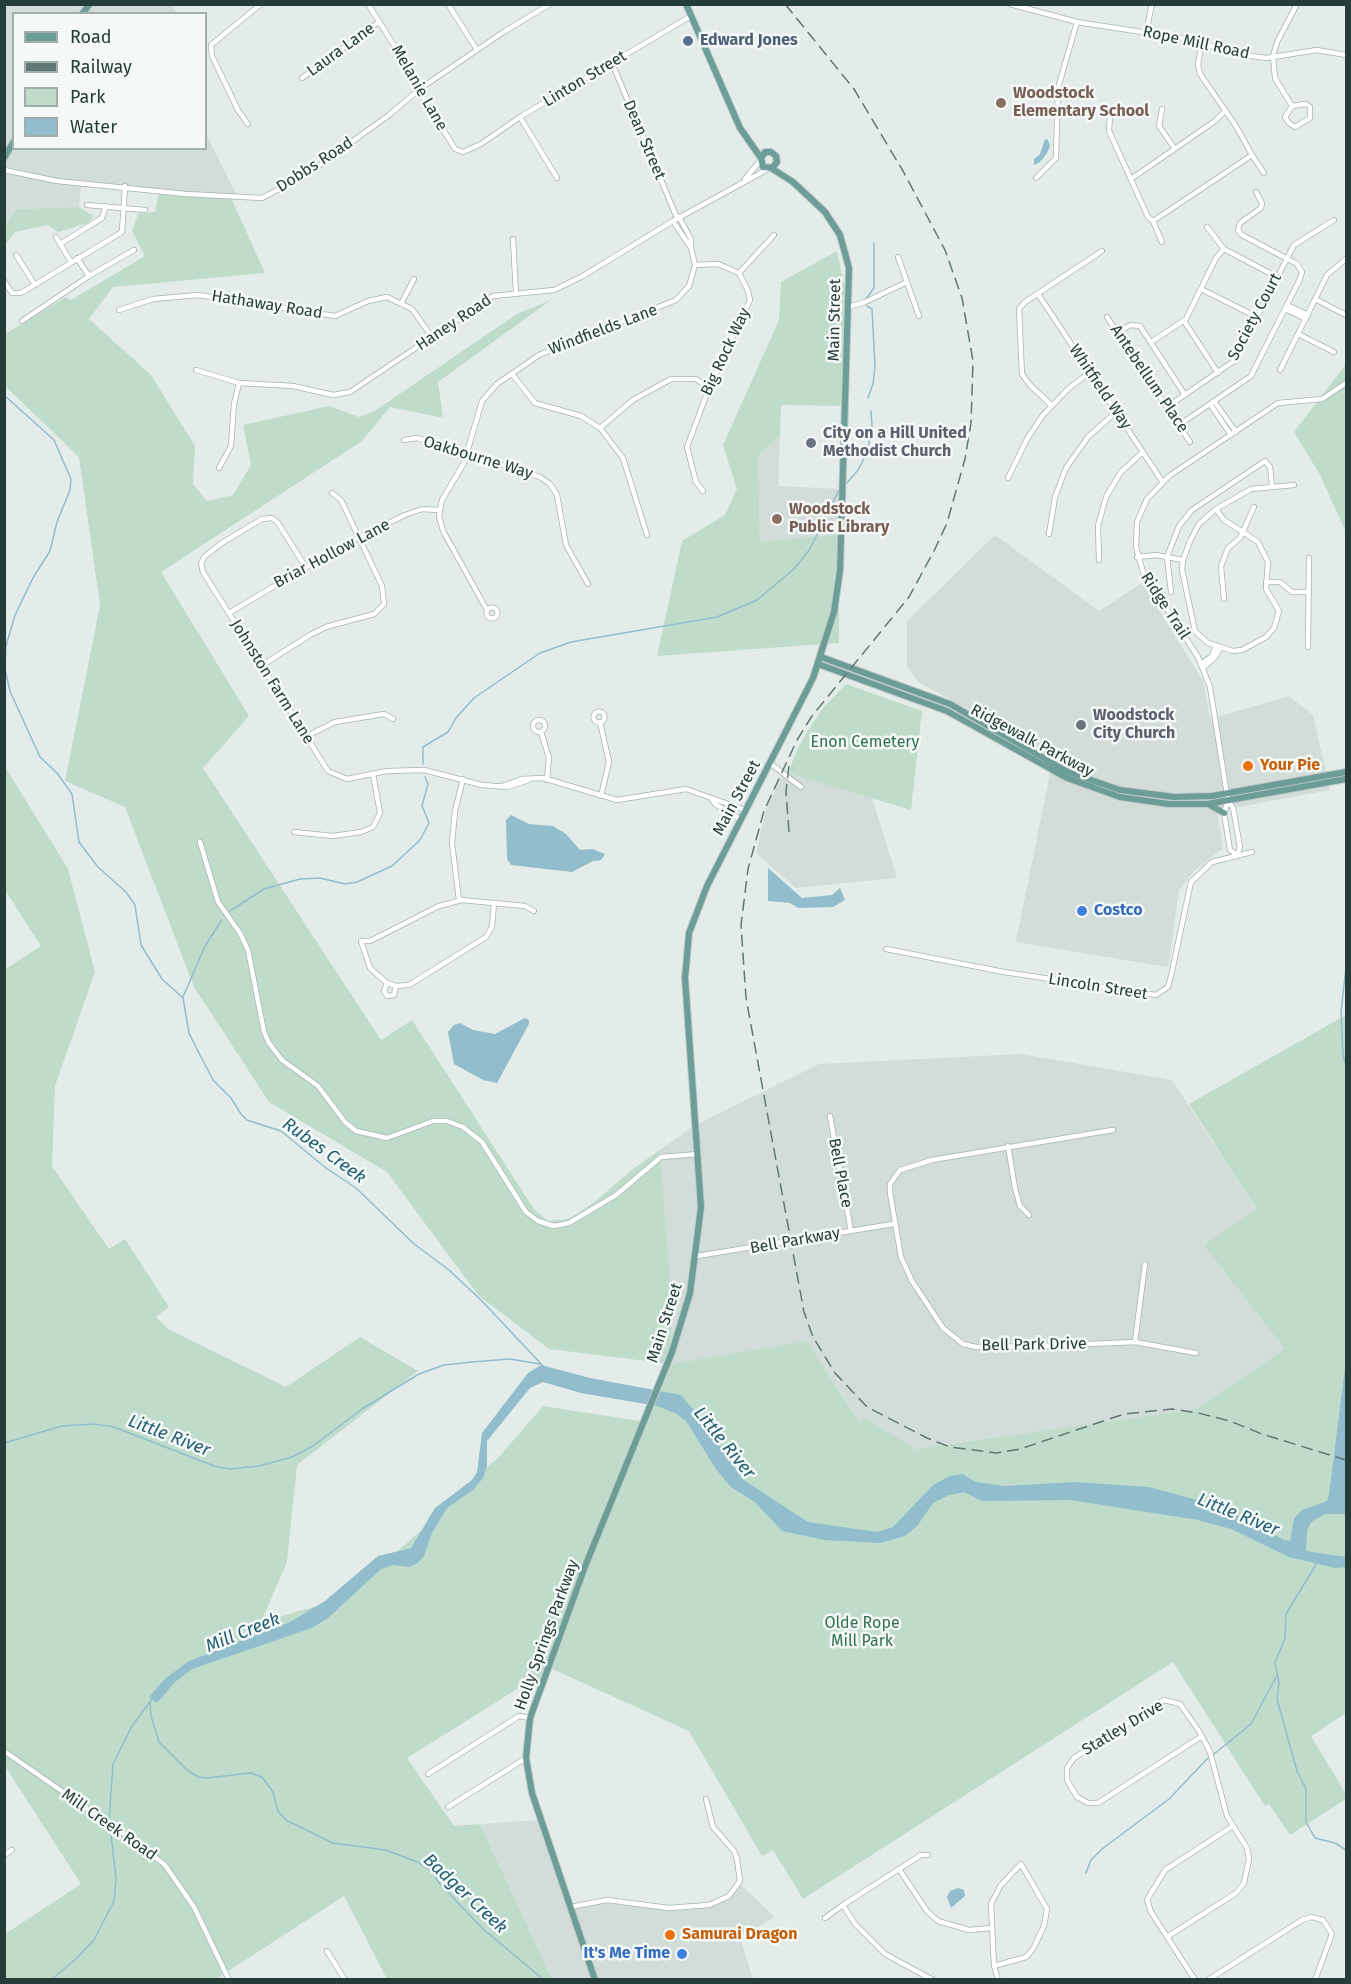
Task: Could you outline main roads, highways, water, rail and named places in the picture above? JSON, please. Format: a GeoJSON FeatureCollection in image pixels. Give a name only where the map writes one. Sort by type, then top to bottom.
{"type":"FeatureCollection","features":[{"type":"Feature","properties":{"kind":"main road","name":"Main Street"},"geometry":{"type":"LineString","coordinates":[[636,1441],[687,1309],[697,1256],[701,1207],[685,978],[686,954],[694,916],[740,819],[771,764],[821,657],[834,612],[840,570],[849,268],[840,235],[820,206],[793,182],[760,159],[745,135],[730,108],[686,4]]}},
{"type":"Feature","properties":{"kind":"main road","name":"Main Street"},"geometry":{"type":"LineString","coordinates":[[745,135],[762,150],[775,154],[793,182]]}},
{"type":"Feature","properties":{"kind":"main road"},"geometry":{"type":"LineString","coordinates":[[4,158],[12,144]]}},
{"type":"Feature","properties":{"kind":"main road"},"geometry":{"type":"LineString","coordinates":[[760,159],[770,152]]}},
{"type":"Feature","properties":{"kind":"main road"},"geometry":{"type":"LineString","coordinates":[[770,168],[777,160]]}},
{"type":"Feature","properties":{"kind":"main road","name":"Ridgewalk Parkway"},"geometry":{"type":"LineString","coordinates":[[821,657],[950,704],[1052,764],[1101,784],[1156,796],[1227,798],[1347,779]]}},
{"type":"Feature","properties":{"kind":"main road","name":"Ridgewalk Parkway"},"geometry":{"type":"LineString","coordinates":[[818,664],[947,711],[1049,769],[1086,786],[1119,797],[1152,803],[1207,804],[1347,772]]}},
{"type":"Feature","properties":{"kind":"main road"},"geometry":{"type":"LineString","coordinates":[[1207,804],[1224,813]]}},
{"type":"Feature","properties":{"kind":"main road","name":"Holly Springs Parkway"},"geometry":{"type":"LineString","coordinates":[[595,1980],[532,1793],[526,1758],[530,1718],[550,1658],[636,1441]]}},
{"type":"Feature","properties":{"kind":"water"},"geometry":{"type":"Polygon","coordinates":[[[1045,139],[1048,140],[1050,146],[1040,162],[1034,165],[1034,159],[1040,154],[1045,139]]]}},
{"type":"Feature","properties":{"kind":"water"},"geometry":{"type":"Polygon","coordinates":[[[511,815],[529,824],[553,826],[566,834],[580,850],[592,849],[605,854],[601,860],[593,861],[572,872],[511,865],[507,859],[506,820],[511,815]]]}},
{"type":"Feature","properties":{"kind":"water"},"geometry":{"type":"Polygon","coordinates":[[[768,868],[802,898],[832,895],[840,888],[845,900],[833,907],[798,908],[790,903],[768,901],[768,868]]]}},
{"type":"Feature","properties":{"kind":"water"},"geometry":{"type":"Polygon","coordinates":[[[525,1018],[529,1020],[529,1024],[497,1083],[483,1080],[454,1064],[448,1032],[454,1025],[460,1023],[473,1030],[495,1034],[525,1018]]]}},
{"type":"Feature","properties":{"kind":"water"},"geometry":{"type":"Polygon","coordinates":[[[1346,1360],[1346,1514],[1325,1514],[1311,1522],[1307,1531],[1306,1551],[1346,1557],[1346,1567],[1335,1568],[1289,1557],[1231,1529],[1198,1520],[1070,1500],[982,1501],[964,1492],[949,1495],[933,1503],[917,1526],[905,1536],[880,1543],[824,1540],[782,1531],[755,1502],[731,1487],[716,1469],[686,1421],[675,1413],[657,1406],[581,1393],[543,1382],[530,1388],[487,1441],[487,1466],[483,1478],[473,1490],[447,1508],[432,1533],[424,1556],[418,1563],[409,1567],[393,1565],[381,1569],[328,1618],[312,1628],[192,1669],[175,1682],[157,1703],[149,1697],[166,1678],[189,1661],[290,1622],[325,1601],[378,1556],[411,1548],[435,1508],[472,1480],[477,1472],[482,1433],[528,1373],[541,1365],[590,1378],[681,1395],[712,1432],[742,1479],[808,1522],[877,1532],[893,1527],[933,1485],[950,1476],[962,1474],[976,1482],[1005,1486],[1075,1482],[1149,1487],[1219,1506],[1290,1541],[1294,1519],[1298,1514],[1302,1510],[1327,1501],[1329,1495],[1346,1360]]]}},
{"type":"Feature","properties":{"kind":"water"},"geometry":{"type":"Polygon","coordinates":[[[958,1888],[964,1890],[965,1896],[951,1908],[947,1897],[950,1891],[958,1888]]]}},
{"type":"Feature","properties":{"kind":"waterway"},"geometry":{"type":"LineString","coordinates":[[866,299],[874,288],[874,243]]}},
{"type":"Feature","properties":{"kind":"waterway"},"geometry":{"type":"LineString","coordinates":[[867,306],[872,309],[875,366],[873,384],[868,398]]}},
{"type":"Feature","properties":{"kind":"waterway","name":"Rubes Creek"},"geometry":{"type":"LineString","coordinates":[[4,395],[54,440],[71,479],[70,490],[57,522],[50,551],[34,576],[15,615],[6,646],[5,669],[10,691],[40,757],[57,773],[72,794],[79,842],[98,867],[126,892],[135,905],[141,945],[162,979],[183,998],[189,1033],[213,1080],[231,1098],[241,1114],[247,1120],[281,1131],[326,1168],[356,1188],[414,1244],[449,1270],[481,1300],[544,1367]]}},
{"type":"Feature","properties":{"kind":"waterway"},"geometry":{"type":"LineString","coordinates":[[847,483],[858,470],[867,453],[872,427],[871,411]]}},
{"type":"Feature","properties":{"kind":"waterway"},"geometry":{"type":"LineString","coordinates":[[423,764],[423,747],[448,732],[456,718],[474,698],[540,653],[571,642],[717,617],[757,600],[794,569],[810,549],[839,490]]}},
{"type":"Feature","properties":{"kind":"waterway"},"geometry":{"type":"LineString","coordinates":[[230,911],[264,889],[300,879],[320,878],[345,884],[357,882],[392,866],[420,840],[429,823],[422,806],[428,784],[425,777]]}},
{"type":"Feature","properties":{"kind":"waterway"},"geometry":{"type":"LineString","coordinates":[[183,997],[204,948],[221,921]]}},
{"type":"Feature","properties":{"kind":"waterway"},"geometry":{"type":"LineString","coordinates":[[1346,968],[1341,1011],[1343,1055],[1346,1066]]}},
{"type":"Feature","properties":{"kind":"waterway","name":"Little River"},"geometry":{"type":"LineString","coordinates":[[4,1443],[62,1426],[94,1424],[114,1427],[214,1466],[229,1469],[259,1466],[292,1457],[313,1446],[362,1409],[419,1374],[444,1365],[472,1362],[510,1359],[540,1364]]}},
{"type":"Feature","properties":{"kind":"waterway"},"geometry":{"type":"LineString","coordinates":[[1317,1563],[1286,1614],[1285,1638],[1275,1663],[1279,1683],[1277,1699],[1297,1771],[1306,1789],[1306,1822],[1315,1838],[1335,1843],[1346,1850]]}},
{"type":"Feature","properties":{"kind":"waterway"},"geometry":{"type":"LineString","coordinates":[[1214,1754],[1251,1724],[1276,1677]]}},
{"type":"Feature","properties":{"kind":"waterway","name":"Mill Creek"},"geometry":{"type":"LineString","coordinates":[[109,1821],[113,1764],[132,1726],[152,1699]]}},
{"type":"Feature","properties":{"kind":"waterway","name":"Badger Creek"},"geometry":{"type":"LineString","coordinates":[[150,1701],[151,1716],[159,1742],[187,1770],[198,1777],[207,1778],[251,1773],[262,1777],[273,1792],[278,1811],[286,1820],[333,1843],[386,1850],[420,1863],[433,1873],[440,1884],[482,1928],[544,1980]]}},
{"type":"Feature","properties":{"kind":"waterway"},"geometry":{"type":"LineString","coordinates":[[1086,1873],[1091,1860],[1102,1849],[1169,1799],[1208,1758]]}},
{"type":"Feature","properties":{"kind":"waterway","name":"Mill Creek"},"geometry":{"type":"LineString","coordinates":[[51,1980],[94,1940],[114,1901],[116,1879],[110,1825]]}},
{"type":"Feature","properties":{"kind":"railway"},"geometry":{"type":"LineString","coordinates":[[785,4],[854,89],[903,171],[945,250],[962,298],[973,361],[971,423],[965,459],[947,523],[909,597],[812,716],[797,740],[764,811],[748,869],[741,925],[746,998],[804,1312],[813,1337],[835,1373],[867,1407],[927,1438],[950,1447],[996,1453],[1020,1449],[1124,1414],[1172,1409],[1230,1421],[1262,1434],[1346,1460]]}},
{"type":"Feature","properties":{"kind":"railway"},"geometry":{"type":"LineString","coordinates":[[789,765],[786,792],[789,832]]}},
{"type":"Feature","properties":{"kind":"place","name":"Edward Jones"},"geometry":{"type":"Point","coordinates":[688,41]}},
{"type":"Feature","properties":{"kind":"place","name":"Woodstock Elementary School"},"geometry":{"type":"Point","coordinates":[1001,103]}},
{"type":"Feature","properties":{"kind":"place","name":"City on a Hill United Methodist Church"},"geometry":{"type":"Point","coordinates":[811,443]}},
{"type":"Feature","properties":{"kind":"place","name":"Woodstock Public Library"},"geometry":{"type":"Point","coordinates":[777,519]}},
{"type":"Feature","properties":{"kind":"place","name":"Woodstock City Church"},"geometry":{"type":"Point","coordinates":[1081,725]}},
{"type":"Feature","properties":{"kind":"place","name":"Your Pie"},"geometry":{"type":"Point","coordinates":[1248,766]}},
{"type":"Feature","properties":{"kind":"place","name":"Costco"},"geometry":{"type":"Point","coordinates":[1082,911]}},
{"type":"Feature","properties":{"kind":"place","name":"Samurai Dragon"},"geometry":{"type":"Point","coordinates":[670,1935]}},
{"type":"Feature","properties":{"kind":"place","name":"It's Me Time"},"geometry":{"type":"Point","coordinates":[682,1954]}},
{"type":"Feature","properties":{"kind":"park label","name":"Enon Cemetery"},"geometry":{"type":"Point","coordinates":[865,743]}},
{"type":"Feature","properties":{"kind":"park label","name":"Olde Rope Mill Park"},"geometry":{"type":"Point","coordinates":[862,1633]}}]}
